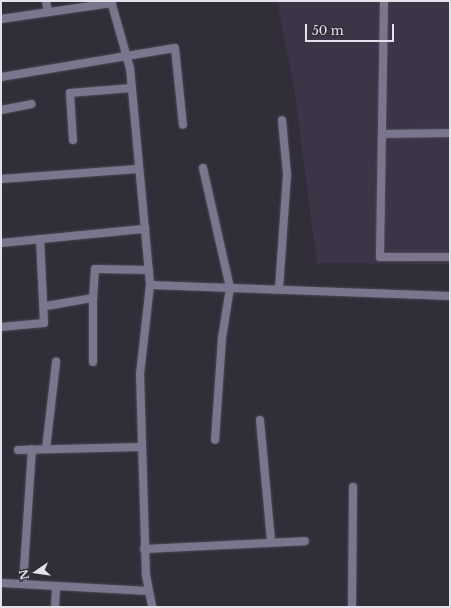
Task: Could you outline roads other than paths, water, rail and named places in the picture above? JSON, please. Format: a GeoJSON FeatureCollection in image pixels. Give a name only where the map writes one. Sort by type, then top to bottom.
{"type":"FeatureCollection","features":[{"type":"Feature","properties":{"kind":"street"},"geometry":{"type":"LineString","coordinates":[[46,1],[48,12]]}},
{"type":"Feature","properties":{"kind":"street"},"geometry":{"type":"LineString","coordinates":[[384,1],[380,257],[450,257]]}},
{"type":"Feature","properties":{"kind":"street"},"geometry":{"type":"LineString","coordinates":[[1,19],[112,2],[127,56],[132,88],[138,169],[150,285],[140,374],[144,549],[152,607]]}},
{"type":"Feature","properties":{"kind":"street"},"geometry":{"type":"LineString","coordinates":[[1,78],[175,48],[183,125]]}},
{"type":"Feature","properties":{"kind":"street"},"geometry":{"type":"LineString","coordinates":[[73,140],[70,93],[132,88]]}},
{"type":"Feature","properties":{"kind":"street"},"geometry":{"type":"LineString","coordinates":[[1,110],[31,104]]}},
{"type":"Feature","properties":{"kind":"street"},"geometry":{"type":"LineString","coordinates":[[279,289],[287,174],[282,120]]}},
{"type":"Feature","properties":{"kind":"street"},"geometry":{"type":"LineString","coordinates":[[382,134],[450,134]]}},
{"type":"Feature","properties":{"kind":"street"},"geometry":{"type":"LineString","coordinates":[[203,168],[230,288],[222,338],[215,440]]}},
{"type":"Feature","properties":{"kind":"street"},"geometry":{"type":"LineString","coordinates":[[1,179],[138,169]]}},
{"type":"Feature","properties":{"kind":"street"},"geometry":{"type":"LineString","coordinates":[[1,243],[145,229]]}},
{"type":"Feature","properties":{"kind":"street"},"geometry":{"type":"LineString","coordinates":[[1,327],[44,323],[46,306],[40,239]]}},
{"type":"Feature","properties":{"kind":"street"},"geometry":{"type":"LineString","coordinates":[[93,362],[93,298],[95,269],[149,270]]}},
{"type":"Feature","properties":{"kind":"street"},"geometry":{"type":"LineString","coordinates":[[150,285],[450,296]]}},
{"type":"Feature","properties":{"kind":"street"},"geometry":{"type":"LineString","coordinates":[[46,306],[93,298]]}},
{"type":"Feature","properties":{"kind":"street"},"geometry":{"type":"LineString","coordinates":[[46,449],[56,362]]}},
{"type":"Feature","properties":{"kind":"street"},"geometry":{"type":"LineString","coordinates":[[260,420],[271,542]]}},
{"type":"Feature","properties":{"kind":"street"},"geometry":{"type":"LineString","coordinates":[[18,450],[142,448]]}},
{"type":"Feature","properties":{"kind":"street"},"geometry":{"type":"LineString","coordinates":[[23,584],[32,449]]}},
{"type":"Feature","properties":{"kind":"street"},"geometry":{"type":"LineString","coordinates":[[352,607],[353,487]]}},
{"type":"Feature","properties":{"kind":"street"},"geometry":{"type":"LineString","coordinates":[[144,549],[305,541]]}},
{"type":"Feature","properties":{"kind":"street"},"geometry":{"type":"LineString","coordinates":[[1,583],[149,591]]}},
{"type":"Feature","properties":{"kind":"street"},"geometry":{"type":"LineString","coordinates":[[56,586],[56,607]]}}]}
